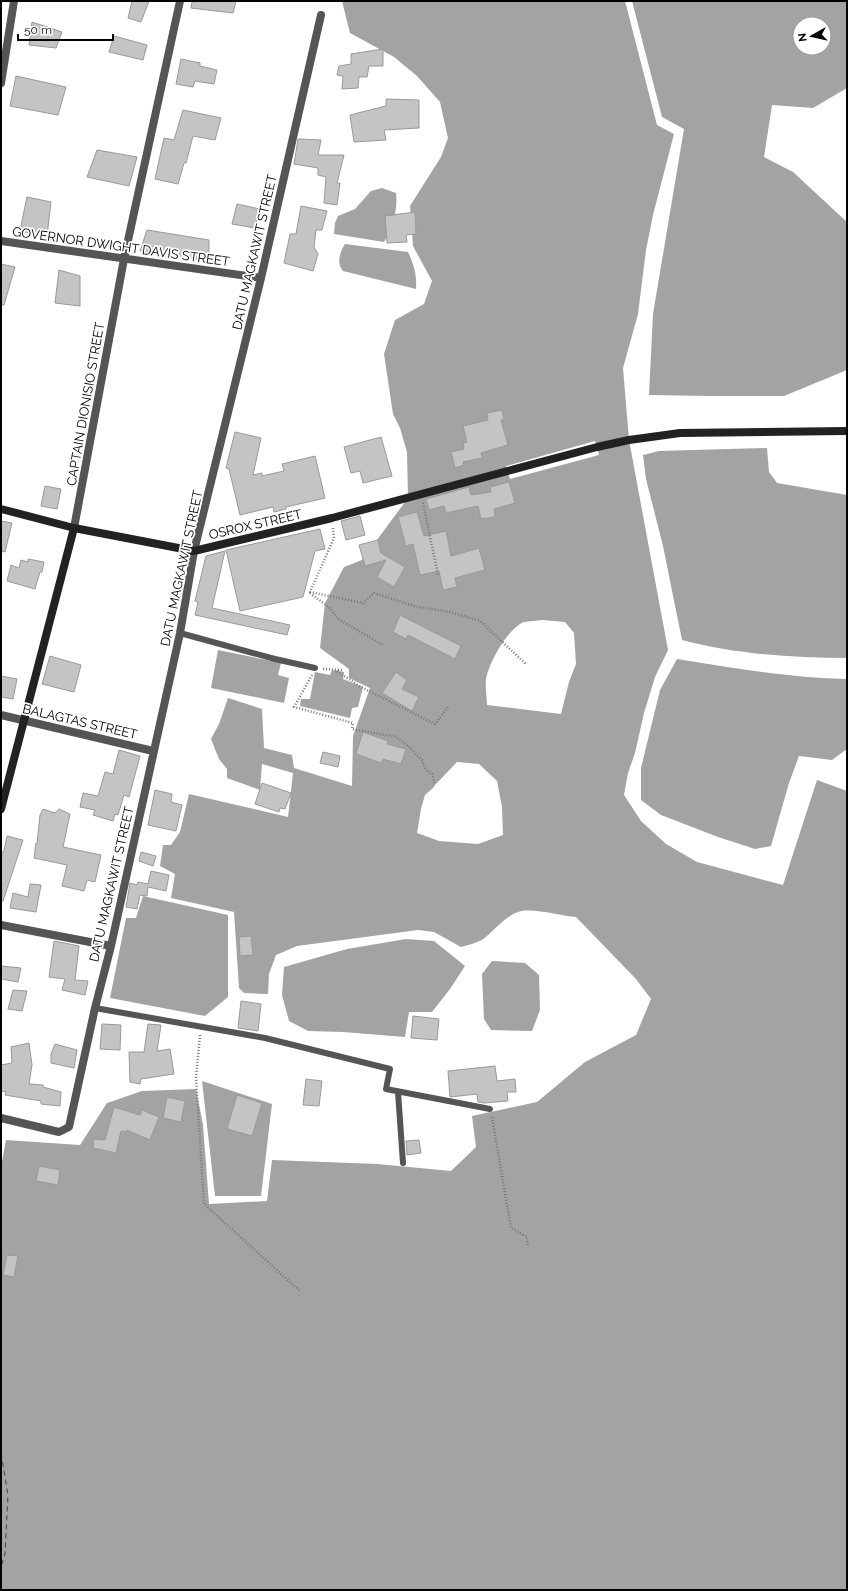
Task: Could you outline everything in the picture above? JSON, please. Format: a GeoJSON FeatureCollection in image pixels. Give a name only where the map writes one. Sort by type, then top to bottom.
{"type":"FeatureCollection","features":[{"type":"Feature","properties":{"kind":"street"},"geometry":{"type":"LineString","coordinates":[[1,83],[14,1]]}},
{"type":"Feature","properties":{"kind":"street","name":"CAPTAIN DIONISIO STREET"},"geometry":{"type":"LineString","coordinates":[[1,809],[74,528],[124,259],[180,1]]}},
{"type":"Feature","properties":{"kind":"street","name":"DATU MAGKAWIT STREET"},"geometry":{"type":"LineString","coordinates":[[1,1118],[59,1132],[69,1127],[95,1008],[111,946],[180,633],[194,551],[261,278],[321,15]]}},
{"type":"Feature","properties":{"kind":"street","name":"GOVERNOR DWIGHT DAVIS STREET"},"geometry":{"type":"LineString","coordinates":[[1,241],[261,278]]}},
{"type":"Feature","properties":{"kind":"street","name":"OSROX STREET"},"geometry":{"type":"LineString","coordinates":[[1,509],[74,528],[194,551],[332,518],[597,447],[629,440],[680,433],[847,431]]}},
{"type":"Feature","properties":{"kind":"street","name":"BALAGTAS STREET"},"geometry":{"type":"LineString","coordinates":[[1,715],[153,751]]}},
{"type":"Feature","properties":{"kind":"street"},"geometry":{"type":"LineString","coordinates":[[1,925],[111,946]]}},
{"type":"Feature","properties":{"kind":"lane"},"geometry":{"type":"LineString","coordinates":[[180,633],[275,659],[315,668]]}},
{"type":"Feature","properties":{"kind":"lane"},"geometry":{"type":"LineString","coordinates":[[95,1008],[265,1038],[390,1069],[386,1089],[490,1109]]}},
{"type":"Feature","properties":{"kind":"lane"},"geometry":{"type":"LineString","coordinates":[[398,1092],[403,1163]]}},
{"type":"Feature","properties":{"kind":"path"},"geometry":{"type":"LineString","coordinates":[[421,495],[438,575]]}},
{"type":"Feature","properties":{"kind":"path"},"geometry":{"type":"LineString","coordinates":[[310,592],[334,538],[332,518]]}},
{"type":"Feature","properties":{"kind":"path"},"geometry":{"type":"LineString","coordinates":[[310,592],[363,602],[374,593],[414,606],[450,612],[480,621],[526,664]]}},
{"type":"Feature","properties":{"kind":"path"},"geometry":{"type":"LineString","coordinates":[[310,592],[331,609],[338,619],[383,645]]}},
{"type":"Feature","properties":{"kind":"path"},"geometry":{"type":"LineString","coordinates":[[435,785],[432,774],[426,770],[422,760],[406,744],[396,737],[352,730],[353,723],[294,707],[315,668],[343,670],[336,670],[365,689],[435,724],[448,707]]}},
{"type":"Feature","properties":{"kind":"path"},"geometry":{"type":"LineString","coordinates":[[200,1026],[196,1077],[204,1204],[300,1291]]}},
{"type":"Feature","properties":{"kind":"path"},"geometry":{"type":"LineString","coordinates":[[490,1109],[511,1228],[527,1238],[528,1246]]}},
{"type":"Feature","properties":{"kind":"shaded area"},"geometry":{"type":"Polygon","coordinates":[[[342,1],[625,1],[657,125],[674,134],[653,215],[646,250],[638,314],[623,368],[629,440],[668,650],[655,677],[644,713],[635,753],[628,773],[624,795],[641,821],[666,844],[697,862],[783,885],[817,780],[847,791],[847,1590],[1,1590],[1,1167],[6,1140],[80,1145],[107,1103],[142,1091],[196,1089],[203,1125],[209,1204],[267,1201],[272,1160],[377,1164],[451,1171],[476,1147],[472,1116],[537,1102],[585,1062],[636,1035],[651,999],[636,979],[576,917],[530,911],[513,914],[482,940],[461,947],[434,932],[418,930],[297,946],[276,955],[269,974],[268,994],[244,993],[239,988],[234,912],[171,898],[175,874],[160,866],[163,845],[171,845],[180,832],[189,794],[288,817],[293,773],[262,764],[260,790],[227,778],[227,769],[219,759],[211,739],[219,724],[228,698],[262,709],[264,748],[292,755],[294,768],[352,786],[353,736],[370,688],[349,678],[349,669],[320,648],[325,603],[344,567],[362,560],[408,498],[407,452],[400,428],[393,414],[384,354],[395,320],[424,304],[432,281],[413,246],[410,206],[441,157],[448,138],[440,102],[417,76],[394,57],[350,33],[342,1]],[[542,620],[524,622],[512,631],[505,639],[495,656],[486,680],[487,705],[561,714],[569,682],[576,664],[574,633],[565,622],[542,620]],[[457,762],[425,795],[417,833],[439,841],[478,844],[503,835],[502,807],[497,781],[479,764],[457,762]]]}},
{"type":"Feature","properties":{"kind":"shaded area"},"geometry":{"type":"Polygon","coordinates":[[[632,1],[847,1],[847,88],[813,108],[772,105],[764,157],[793,172],[847,222],[847,370],[784,396],[649,395],[653,314],[684,129],[662,117],[632,1]]]}},
{"type":"Feature","properties":{"kind":"shaded area"},"geometry":{"type":"Polygon","coordinates":[[[382,188],[396,193],[394,218],[390,231],[384,242],[334,234],[335,223],[338,216],[355,209],[371,191],[382,188]]]}},
{"type":"Feature","properties":{"kind":"shaded area"},"geometry":{"type":"Polygon","coordinates":[[[345,244],[408,252],[415,270],[416,289],[343,271],[339,261],[345,244]]]}},
{"type":"Feature","properties":{"kind":"shaded area"},"geometry":{"type":"Polygon","coordinates":[[[767,448],[769,472],[777,483],[847,495],[847,658],[805,657],[743,652],[682,640],[663,546],[646,479],[643,455],[659,451],[767,448]]]}},
{"type":"Feature","properties":{"kind":"shaded area"},"geometry":{"type":"Polygon","coordinates":[[[218,650],[281,663],[278,675],[289,678],[284,703],[211,688],[218,650]]]}},
{"type":"Feature","properties":{"kind":"shaded area"},"geometry":{"type":"Polygon","coordinates":[[[677,659],[783,675],[847,679],[847,749],[832,760],[799,756],[789,783],[771,846],[755,849],[718,837],[661,815],[641,800],[641,768],[660,690],[677,659]]]}},
{"type":"Feature","properties":{"kind":"shaded area"},"geometry":{"type":"Polygon","coordinates":[[[332,670],[344,672],[343,679],[363,687],[358,707],[352,708],[350,718],[300,706],[301,699],[310,699],[315,672],[330,675],[332,670]]]}},
{"type":"Feature","properties":{"kind":"shaded area"},"geometry":{"type":"Polygon","coordinates":[[[143,896],[228,915],[228,997],[205,1016],[110,998],[126,918],[136,918],[143,896]]]}},
{"type":"Feature","properties":{"kind":"shaded area"},"geometry":{"type":"Polygon","coordinates":[[[406,939],[434,941],[465,966],[450,989],[432,1012],[409,1012],[405,1037],[308,1031],[289,1021],[282,995],[284,967],[347,949],[406,939]]]}},
{"type":"Feature","properties":{"kind":"shaded area"},"geometry":{"type":"Polygon","coordinates":[[[492,961],[525,963],[539,975],[540,1010],[532,1031],[491,1030],[484,1019],[482,974],[492,961]]]}},
{"type":"Feature","properties":{"kind":"shaded area"},"geometry":{"type":"Polygon","coordinates":[[[202,1081],[272,1104],[261,1196],[215,1196],[202,1081]]]}},
{"type":"Feature","properties":{"kind":"pier"},"geometry":{"type":"Polygon","coordinates":[[[595,441],[599,455],[510,479],[506,466],[595,441]]]}},
{"type":"Feature","properties":{"kind":"building"},"geometry":{"type":"Polygon","coordinates":[[[132,1],[149,1],[141,22],[128,18],[132,1]]]}},
{"type":"Feature","properties":{"kind":"building"},"geometry":{"type":"Polygon","coordinates":[[[192,1],[236,1],[233,13],[191,8],[192,1]]]}},
{"type":"Feature","properties":{"kind":"building"},"geometry":{"type":"Polygon","coordinates":[[[32,22],[62,32],[56,48],[29,45],[32,22]]]}},
{"type":"Feature","properties":{"kind":"building"},"geometry":{"type":"Polygon","coordinates":[[[114,36],[147,45],[143,60],[109,52],[114,36]]]}},
{"type":"Feature","properties":{"kind":"building"},"geometry":{"type":"Polygon","coordinates":[[[383,49],[383,66],[369,66],[367,77],[359,77],[358,88],[342,89],[343,76],[337,75],[339,66],[351,64],[351,54],[383,49]]]}},
{"type":"Feature","properties":{"kind":"building"},"geometry":{"type":"Polygon","coordinates":[[[181,59],[200,63],[200,66],[217,70],[214,84],[195,81],[193,87],[176,84],[181,59]]]}},
{"type":"Feature","properties":{"kind":"building"},"geometry":{"type":"Polygon","coordinates":[[[16,76],[66,87],[58,115],[10,106],[16,76]]]}},
{"type":"Feature","properties":{"kind":"building"},"geometry":{"type":"Polygon","coordinates":[[[386,99],[419,100],[419,128],[384,130],[386,140],[354,142],[350,115],[386,106],[386,99]]]}},
{"type":"Feature","properties":{"kind":"building"},"geometry":{"type":"Polygon","coordinates":[[[183,110],[221,118],[215,140],[193,136],[186,163],[184,163],[178,184],[155,179],[164,138],[174,140],[183,110]]]}},
{"type":"Feature","properties":{"kind":"building"},"geometry":{"type":"Polygon","coordinates":[[[298,139],[321,140],[318,155],[344,155],[337,183],[340,183],[337,205],[324,203],[326,177],[318,175],[318,168],[294,164],[298,139]]]}},
{"type":"Feature","properties":{"kind":"building"},"geometry":{"type":"Polygon","coordinates":[[[97,150],[137,157],[129,186],[87,177],[97,150]]]}},
{"type":"Feature","properties":{"kind":"building"},"geometry":{"type":"Polygon","coordinates":[[[27,197],[51,202],[47,236],[20,231],[27,197]]]}},
{"type":"Feature","properties":{"kind":"building"},"geometry":{"type":"Polygon","coordinates":[[[237,204],[260,209],[255,228],[232,224],[237,204]]]}},
{"type":"Feature","properties":{"kind":"building"},"geometry":{"type":"Polygon","coordinates":[[[301,206],[327,211],[322,230],[316,230],[314,247],[318,254],[313,271],[284,263],[290,234],[296,234],[301,206]]]}},
{"type":"Feature","properties":{"kind":"building"},"geometry":{"type":"Polygon","coordinates":[[[415,212],[416,234],[406,235],[407,242],[387,243],[385,216],[415,212]]]}},
{"type":"Feature","properties":{"kind":"building"},"geometry":{"type":"Polygon","coordinates":[[[147,230],[209,240],[209,261],[140,251],[147,230]]]}},
{"type":"Feature","properties":{"kind":"building"},"geometry":{"type":"Polygon","coordinates":[[[1,264],[15,267],[4,305],[1,305],[1,264]]]}},
{"type":"Feature","properties":{"kind":"building"},"geometry":{"type":"Polygon","coordinates":[[[59,270],[80,276],[80,306],[55,303],[59,270]]]}},
{"type":"Feature","properties":{"kind":"building"},"geometry":{"type":"Polygon","coordinates":[[[502,410],[504,420],[501,420],[508,445],[481,453],[482,458],[463,462],[464,465],[455,468],[451,452],[464,449],[463,443],[467,442],[463,426],[488,420],[487,413],[502,410]]]}},
{"type":"Feature","properties":{"kind":"building"},"geometry":{"type":"Polygon","coordinates":[[[235,432],[261,438],[253,475],[262,473],[262,476],[284,471],[282,464],[315,456],[325,498],[286,507],[286,509],[274,512],[273,507],[240,515],[229,469],[226,468],[235,432]]]}},
{"type":"Feature","properties":{"kind":"building"},"geometry":{"type":"Polygon","coordinates":[[[381,437],[392,476],[363,483],[360,471],[351,473],[344,447],[381,437]]]}},
{"type":"Feature","properties":{"kind":"building"},"geometry":{"type":"Polygon","coordinates":[[[509,482],[515,503],[494,509],[495,517],[481,519],[478,506],[446,513],[444,506],[429,510],[426,499],[469,487],[471,495],[491,492],[490,487],[509,482]]]}},
{"type":"Feature","properties":{"kind":"building"},"geometry":{"type":"Polygon","coordinates":[[[45,486],[61,489],[57,509],[41,506],[45,486]]]}},
{"type":"Feature","properties":{"kind":"building"},"geometry":{"type":"Polygon","coordinates":[[[417,512],[424,536],[446,531],[451,556],[479,548],[485,570],[455,578],[457,587],[443,590],[439,571],[420,575],[413,544],[406,546],[398,517],[417,512]]]}},
{"type":"Feature","properties":{"kind":"building"},"geometry":{"type":"Polygon","coordinates":[[[360,516],[365,535],[346,540],[341,521],[360,516]]]}},
{"type":"Feature","properties":{"kind":"building"},"geometry":{"type":"Polygon","coordinates":[[[1,521],[12,523],[5,552],[1,551],[1,521]]]}},
{"type":"Feature","properties":{"kind":"building"},"geometry":{"type":"Polygon","coordinates":[[[320,529],[325,549],[315,551],[303,597],[240,611],[226,550],[320,529]]]}},
{"type":"Feature","properties":{"kind":"building"},"geometry":{"type":"Polygon","coordinates":[[[378,540],[381,553],[405,567],[394,587],[377,577],[386,560],[365,566],[359,545],[378,540]]]}},
{"type":"Feature","properties":{"kind":"building"},"geometry":{"type":"Polygon","coordinates":[[[225,551],[212,608],[290,625],[287,635],[195,615],[198,602],[195,601],[206,556],[225,551]]]}},
{"type":"Feature","properties":{"kind":"building"},"geometry":{"type":"Polygon","coordinates":[[[28,559],[44,562],[42,572],[40,572],[35,589],[7,581],[11,565],[19,568],[21,560],[28,562],[28,559]]]}},
{"type":"Feature","properties":{"kind":"building"},"geometry":{"type":"Polygon","coordinates":[[[400,615],[461,646],[455,659],[408,635],[406,639],[393,632],[400,615]]]}},
{"type":"Feature","properties":{"kind":"building"},"geometry":{"type":"Polygon","coordinates":[[[50,656],[81,665],[74,692],[42,684],[50,656]]]}},
{"type":"Feature","properties":{"kind":"building"},"geometry":{"type":"Polygon","coordinates":[[[396,672],[407,680],[402,689],[419,697],[412,711],[382,693],[396,672]]]}},
{"type":"Feature","properties":{"kind":"building"},"geometry":{"type":"Polygon","coordinates":[[[1,676],[17,679],[13,699],[1,697],[1,676]]]}},
{"type":"Feature","properties":{"kind":"building"},"geometry":{"type":"Polygon","coordinates":[[[363,732],[388,741],[387,744],[406,749],[401,764],[383,759],[381,763],[356,754],[363,732]]]}},
{"type":"Feature","properties":{"kind":"building"},"geometry":{"type":"Polygon","coordinates":[[[119,750],[140,756],[129,797],[124,795],[118,815],[115,814],[113,821],[93,815],[95,810],[80,807],[83,793],[98,796],[105,772],[113,774],[119,750]]]}},
{"type":"Feature","properties":{"kind":"building"},"geometry":{"type":"Polygon","coordinates":[[[323,752],[340,756],[338,767],[320,763],[323,752]]]}},
{"type":"Feature","properties":{"kind":"building"},"geometry":{"type":"Polygon","coordinates":[[[262,783],[291,793],[285,809],[280,808],[279,812],[255,804],[262,783]]]}},
{"type":"Feature","properties":{"kind":"building"},"geometry":{"type":"Polygon","coordinates":[[[155,790],[172,794],[171,802],[182,805],[176,831],[148,825],[155,790]]]}},
{"type":"Feature","properties":{"kind":"building"},"geometry":{"type":"Polygon","coordinates":[[[43,809],[55,813],[59,809],[70,814],[63,847],[101,855],[95,882],[87,880],[84,891],[62,886],[67,865],[34,858],[40,815],[43,809]]]}},
{"type":"Feature","properties":{"kind":"building"},"geometry":{"type":"Polygon","coordinates":[[[7,836],[23,840],[3,901],[1,901],[1,853],[4,851],[7,836]]]}},
{"type":"Feature","properties":{"kind":"building"},"geometry":{"type":"Polygon","coordinates":[[[141,852],[156,856],[153,866],[139,861],[141,852]]]}},
{"type":"Feature","properties":{"kind":"building"},"geometry":{"type":"Polygon","coordinates":[[[151,871],[169,875],[166,891],[148,887],[147,896],[140,895],[137,909],[126,907],[130,883],[137,885],[138,882],[148,884],[151,871]]]}},
{"type":"Feature","properties":{"kind":"building"},"geometry":{"type":"Polygon","coordinates":[[[30,884],[41,885],[36,912],[10,908],[13,893],[28,897],[30,884]]]}},
{"type":"Feature","properties":{"kind":"building"},"geometry":{"type":"Polygon","coordinates":[[[251,936],[253,955],[240,956],[239,937],[251,936]]]}},
{"type":"Feature","properties":{"kind":"building"},"geometry":{"type":"Polygon","coordinates":[[[54,941],[79,946],[75,980],[88,981],[85,995],[62,990],[65,979],[49,977],[54,941]]]}},
{"type":"Feature","properties":{"kind":"building"},"geometry":{"type":"Polygon","coordinates":[[[1,966],[21,968],[18,982],[1,979],[1,966]]]}},
{"type":"Feature","properties":{"kind":"building"},"geometry":{"type":"Polygon","coordinates":[[[13,990],[27,991],[22,1011],[8,1009],[13,990]]]}},
{"type":"Feature","properties":{"kind":"building"},"geometry":{"type":"Polygon","coordinates":[[[241,1001],[261,1004],[258,1031],[238,1028],[241,1001]]]}},
{"type":"Feature","properties":{"kind":"building"},"geometry":{"type":"Polygon","coordinates":[[[413,1016],[439,1019],[437,1040],[411,1038],[413,1016]]]}},
{"type":"Feature","properties":{"kind":"building"},"geometry":{"type":"Polygon","coordinates":[[[102,1024],[121,1025],[120,1050],[100,1049],[102,1024]]]}},
{"type":"Feature","properties":{"kind":"building"},"geometry":{"type":"Polygon","coordinates":[[[148,1024],[161,1025],[157,1051],[170,1049],[174,1074],[141,1079],[140,1084],[130,1082],[129,1052],[144,1052],[148,1024]]]}},
{"type":"Feature","properties":{"kind":"building"},"geometry":{"type":"Polygon","coordinates":[[[29,1043],[32,1065],[29,1084],[43,1085],[43,1087],[61,1092],[60,1106],[41,1104],[41,1101],[5,1095],[6,1091],[1,1092],[1,1065],[12,1063],[11,1047],[29,1043]]]}},
{"type":"Feature","properties":{"kind":"building"},"geometry":{"type":"Polygon","coordinates":[[[55,1044],[77,1050],[74,1068],[51,1063],[51,1054],[55,1044]]]}},
{"type":"Feature","properties":{"kind":"building"},"geometry":{"type":"Polygon","coordinates":[[[495,1066],[497,1081],[515,1079],[516,1092],[507,1092],[508,1101],[478,1102],[477,1094],[450,1097],[448,1071],[495,1066]]]}},
{"type":"Feature","properties":{"kind":"building"},"geometry":{"type":"Polygon","coordinates":[[[306,1079],[322,1081],[319,1106],[303,1105],[306,1079]]]}},
{"type":"Feature","properties":{"kind":"building"},"geometry":{"type":"Polygon","coordinates":[[[237,1095],[262,1103],[252,1136],[227,1129],[237,1095]]]}},
{"type":"Feature","properties":{"kind":"building"},"geometry":{"type":"Polygon","coordinates":[[[167,1097],[185,1101],[181,1122],[163,1118],[167,1097]]]}},
{"type":"Feature","properties":{"kind":"building"},"geometry":{"type":"Polygon","coordinates":[[[114,1107],[140,1115],[142,1110],[159,1117],[150,1140],[127,1130],[126,1132],[121,1131],[116,1153],[93,1148],[94,1139],[105,1140],[114,1107]]]}},
{"type":"Feature","properties":{"kind":"building"},"geometry":{"type":"Polygon","coordinates":[[[419,1140],[421,1153],[407,1155],[406,1141],[419,1140]]]}},
{"type":"Feature","properties":{"kind":"building"},"geometry":{"type":"Polygon","coordinates":[[[39,1166],[60,1170],[58,1185],[36,1181],[39,1166]]]}},
{"type":"Feature","properties":{"kind":"building"},"geometry":{"type":"Polygon","coordinates":[[[7,1255],[18,1256],[14,1277],[3,1275],[7,1255]]]}},
{"type":"Feature","properties":{"kind":"ferry route"},"geometry":{"type":"LineString","coordinates":[[1,1453],[8,1495],[5,1554],[1,1567]]}}]}
